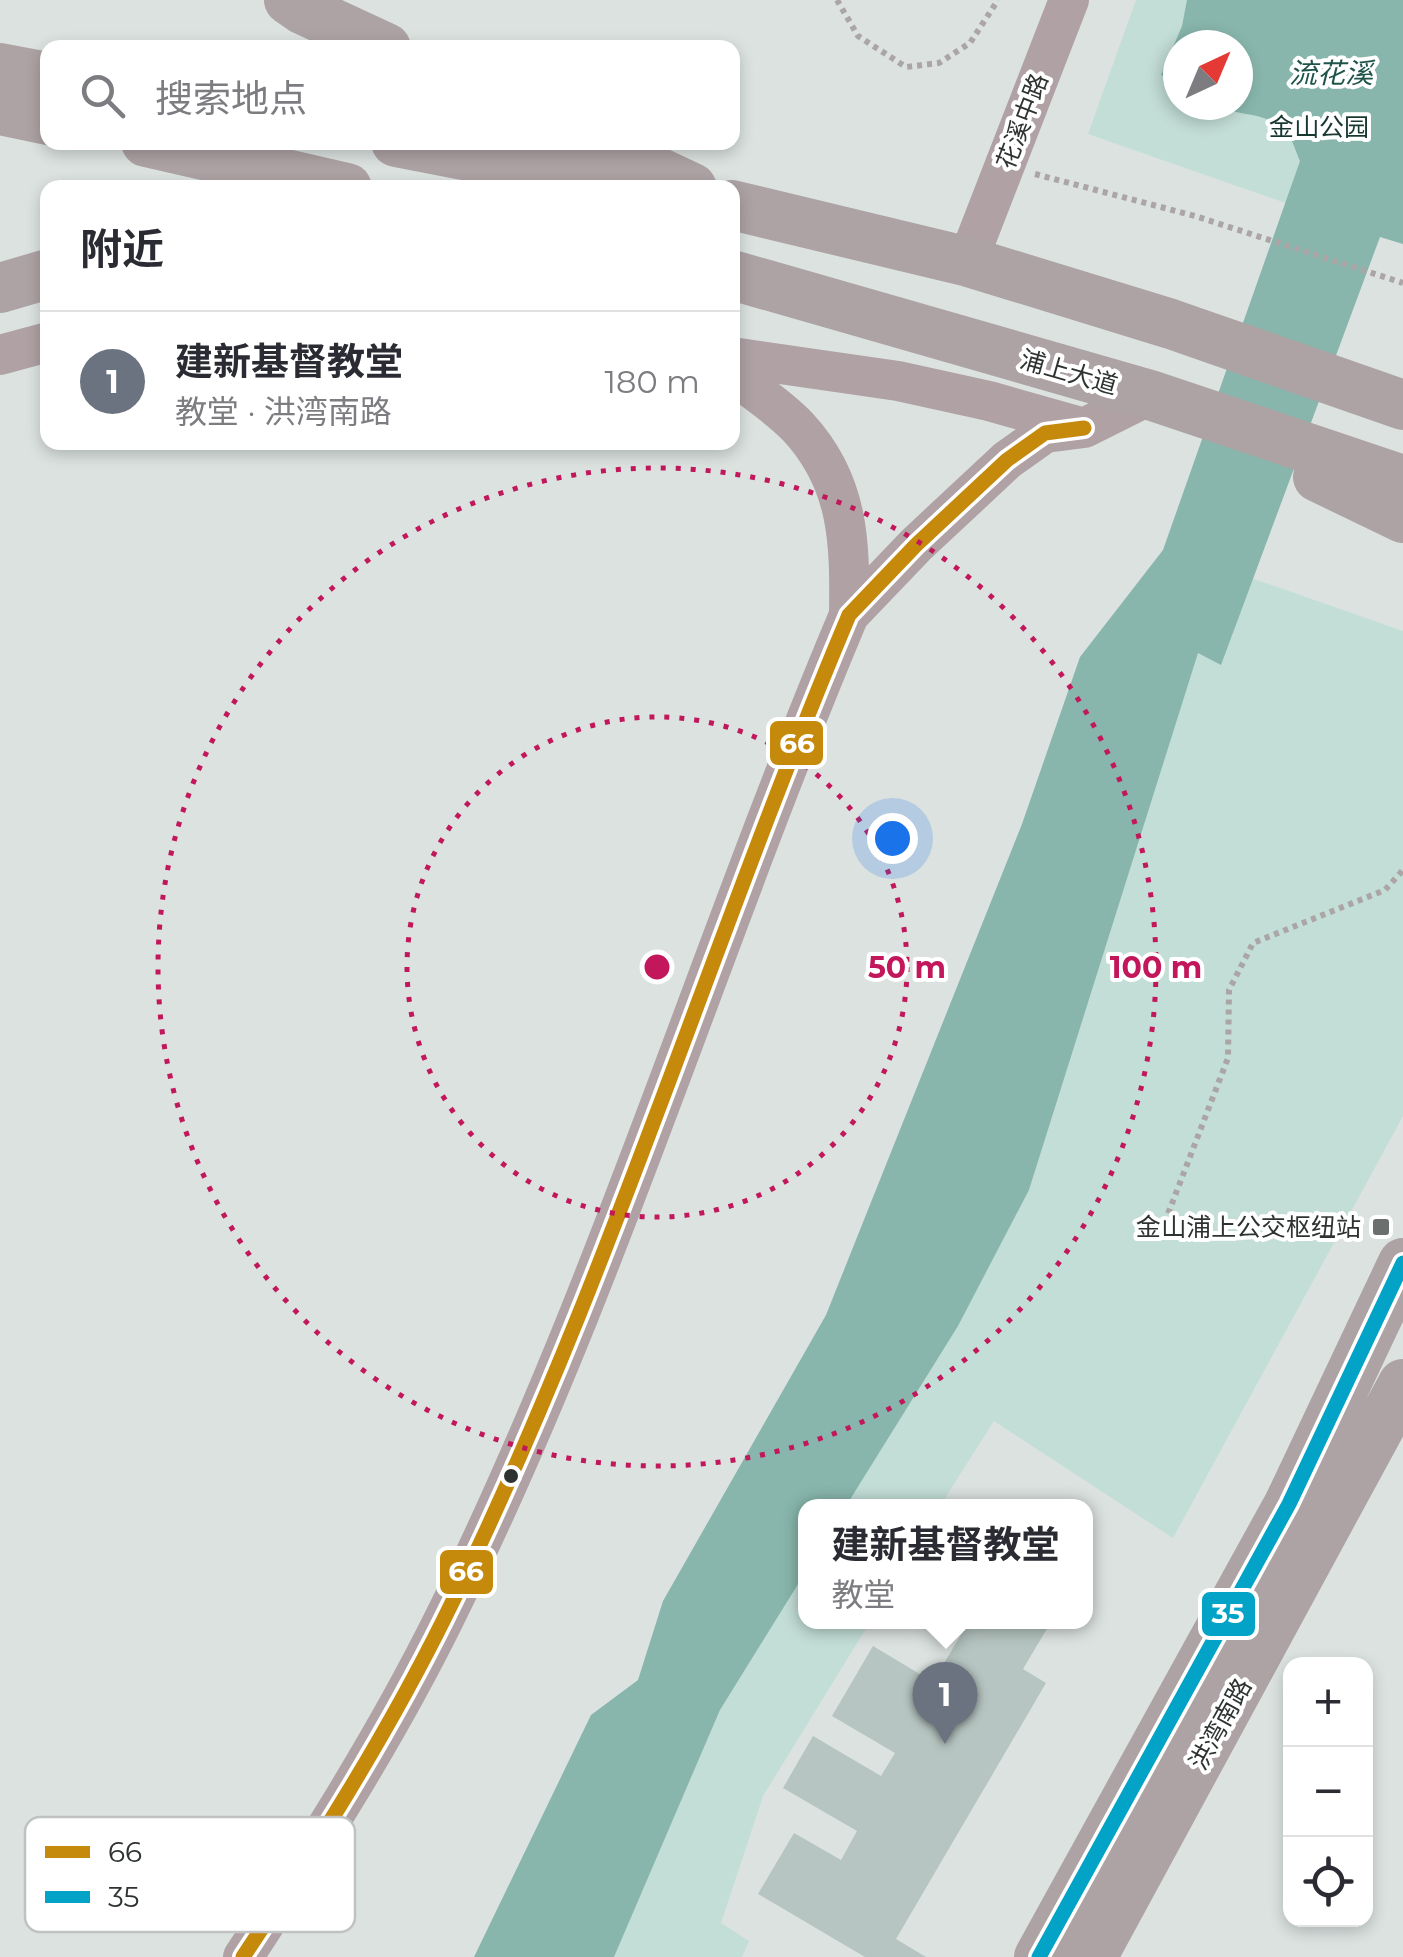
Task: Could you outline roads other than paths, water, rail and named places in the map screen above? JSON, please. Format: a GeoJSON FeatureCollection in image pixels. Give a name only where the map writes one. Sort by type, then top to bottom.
{"type":"FeatureCollection","features":[{"type":"Feature","properties":{"kind":"main road"},"geometry":{"type":"LineString","coordinates":[[289,0],[370,40]]}},
{"type":"Feature","properties":{"kind":"main road"},"geometry":{"type":"LineString","coordinates":[[181,150],[312,180]]}},
{"type":"Feature","properties":{"kind":"main road"},"geometry":{"type":"LineString","coordinates":[[437,150],[593,180]]}},
{"type":"Feature","properties":{"kind":"main road"},"geometry":{"type":"LineString","coordinates":[[611,150],[675,180]]}},
{"type":"Feature","properties":{"kind":"main road"},"geometry":{"type":"LineString","coordinates":[[740,206],[969,262],[1234,346],[1403,405]]}},
{"type":"Feature","properties":{"kind":"main road"},"geometry":{"type":"LineString","coordinates":[[0,288],[40,276]]}},
{"type":"Feature","properties":{"kind":"main road","name":"浦上大道"},"geometry":{"type":"LineString","coordinates":[[740,277],[1187,408],[1304,458],[1403,480]]}},
{"type":"Feature","properties":{"kind":"main road"},"geometry":{"type":"LineString","coordinates":[[1304,458],[1403,518]]}},
{"type":"Feature","properties":{"kind":"main road","name":"洪湾南路"},"geometry":{"type":"LineString","coordinates":[[1039,1957],[1289,1504],[1403,1263]]}},
{"type":"Feature","properties":{"kind":"main road","name":"洪湾南路"},"geometry":{"type":"LineString","coordinates":[[1092,1957],[1403,1384]]}},
{"type":"Feature","properties":{"kind":"street","name":"花溪中路"},"geometry":{"type":"LineString","coordinates":[[975,242],[1068,0]]}},
{"type":"Feature","properties":{"kind":"street"},"geometry":{"type":"LineString","coordinates":[[0,355],[40,344]]}},
{"type":"Feature","properties":{"kind":"street"},"geometry":{"type":"LineString","coordinates":[[740,357],[898,381],[1084,428]]}},
{"type":"Feature","properties":{"kind":"street"},"geometry":{"type":"LineString","coordinates":[[331,1817],[422,1660],[536,1420],[849,614],[850,561],[837,485],[798,427],[740,380]]}},
{"type":"Feature","properties":{"kind":"street"},"geometry":{"type":"LineString","coordinates":[[849,614],[916,544],[1007,460],[1044,433],[1187,408]]}},
{"type":"Feature","properties":{"kind":"street"},"geometry":{"type":"LineString","coordinates":[[243,1957],[259,1932]]}},
{"type":"Feature","properties":{"kind":"water","name":"流花溪"},"geometry":{"type":"Polygon","coordinates":[[[1187,0],[1403,0],[1403,244],[1380,237],[1221,665],[1198,653],[1029,1190],[958,1326],[850,1499],[798,1499],[798,1584],[720,1710],[614,1957],[474,1957],[591,1715],[638,1680],[663,1601],[826,1315],[1022,824],[1080,657],[1163,550],[1300,161],[1288,134],[1270,120],[1253,115],[1253,30],[1180,30],[1187,0]]]}},
{"type":"Feature","properties":{"kind":"place","name":"金山浦上公交枢纽站"},"geometry":{"type":"Point","coordinates":[1381,1227]}},
{"type":"Feature","properties":{"kind":"place","name":"建新基督教堂"},"geometry":{"type":"Point","coordinates":[945,1744]}},
{"type":"Feature","properties":{"kind":"park label","name":"金山公园"},"geometry":{"type":"Point","coordinates":[1319,127]}}]}
